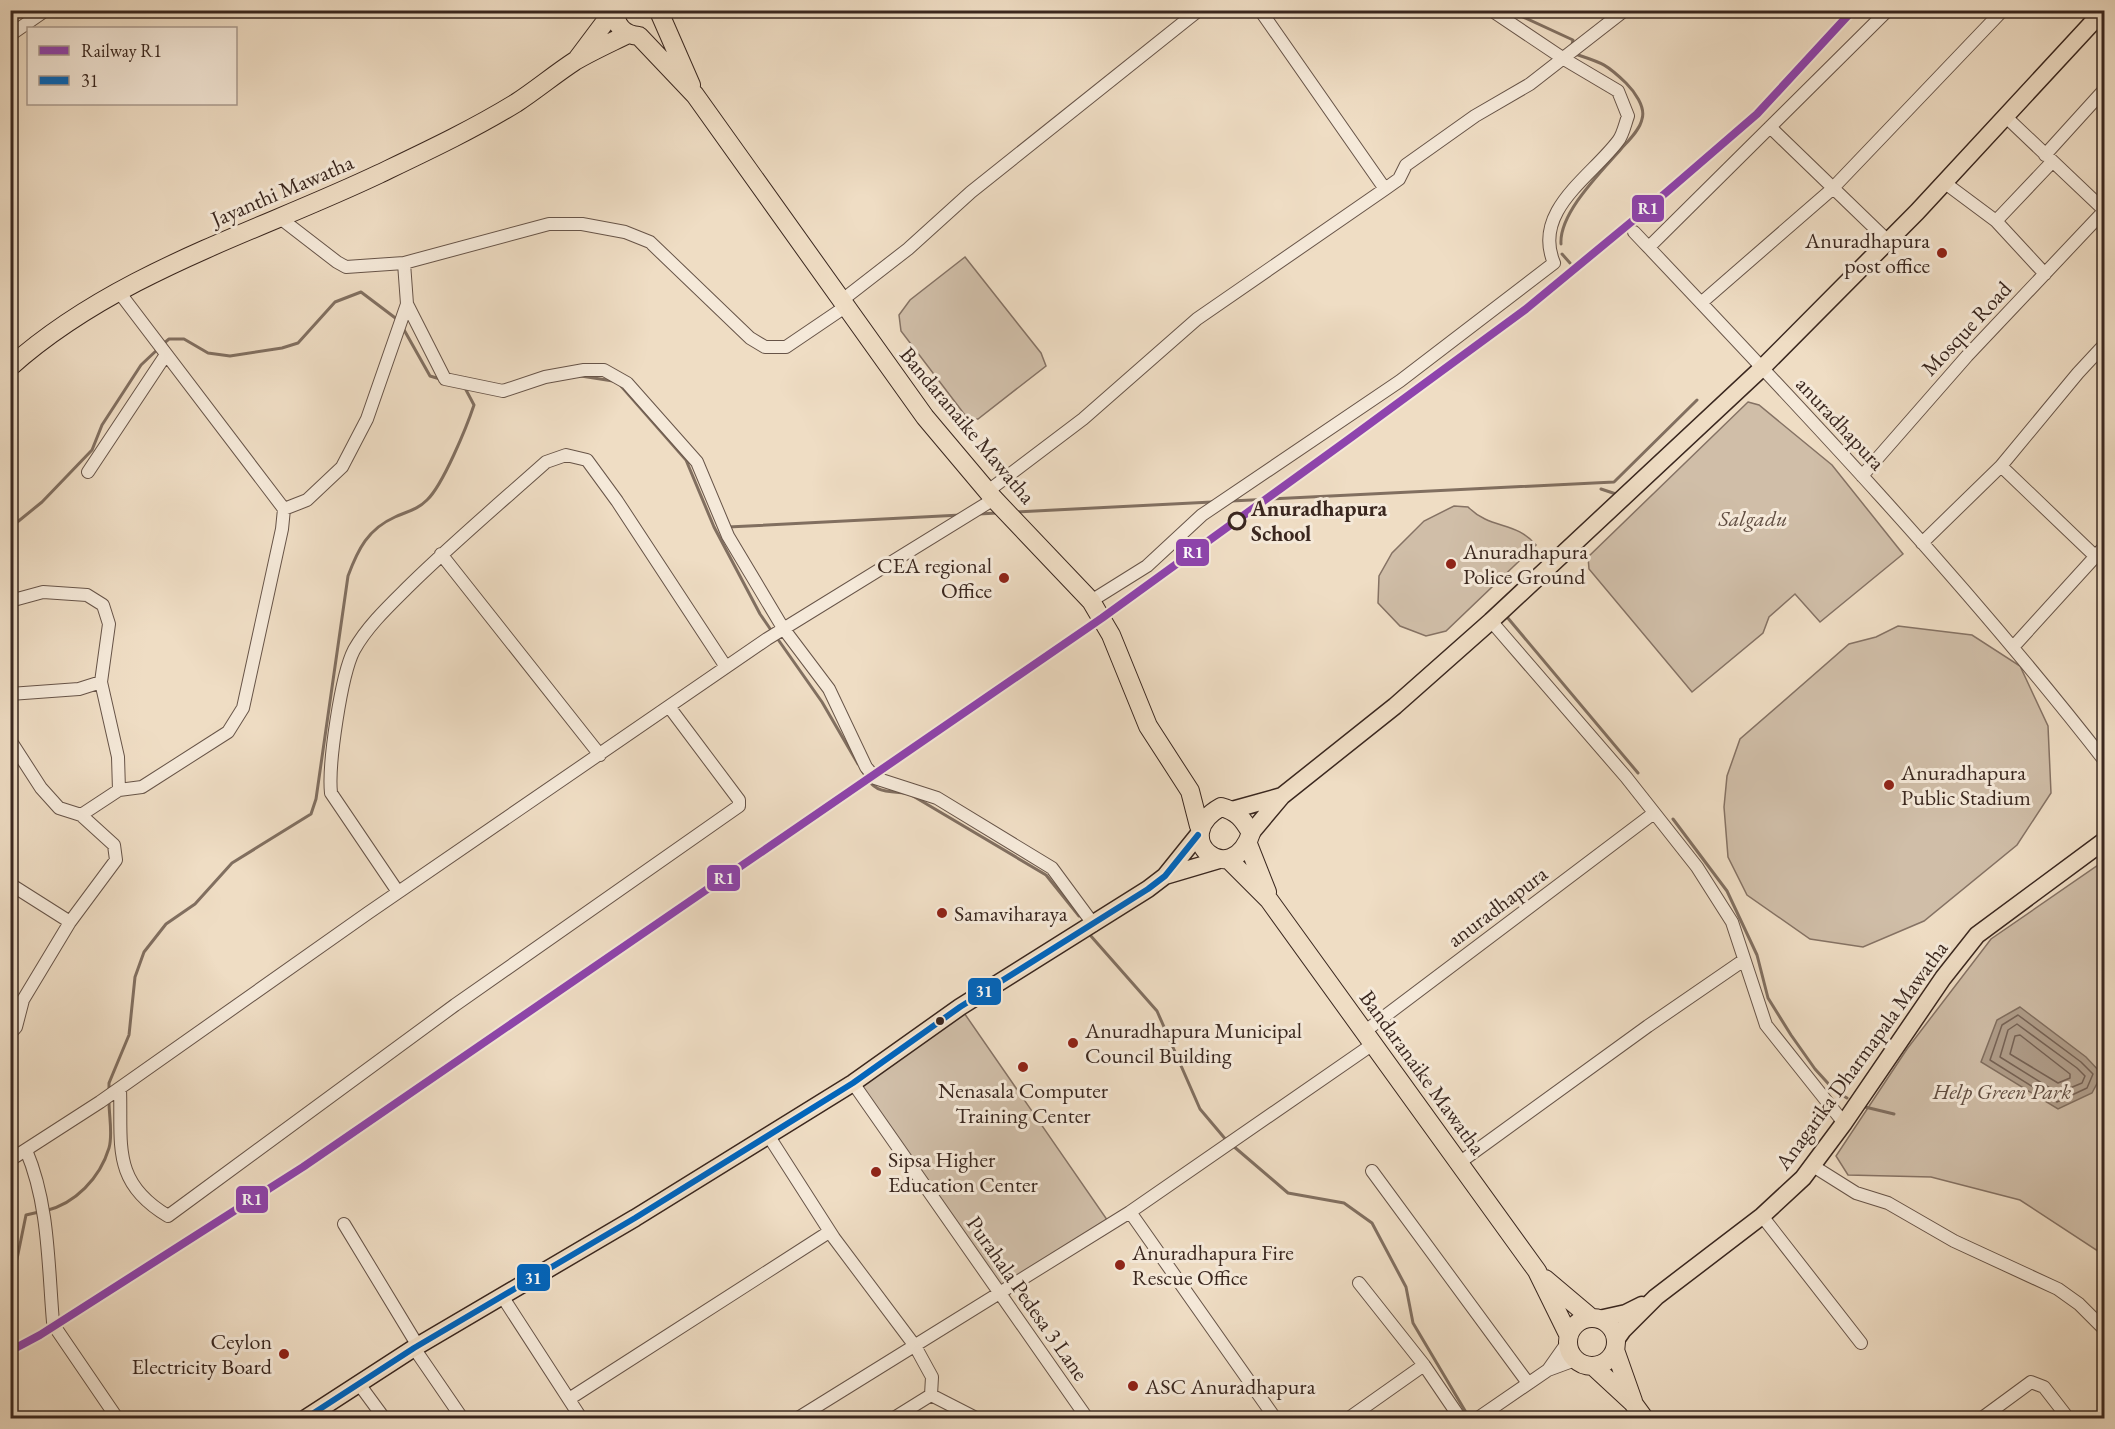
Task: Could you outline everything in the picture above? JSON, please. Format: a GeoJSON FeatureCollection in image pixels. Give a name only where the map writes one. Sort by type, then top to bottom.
{"type":"FeatureCollection","features":[{"type":"Feature","properties":{"kind":"highway","name":"Bandaranaike Mawatha"},"geometry":{"type":"LineString","coordinates":[[614,10],[617,24],[633,35],[695,95],[925,417],[991,495],[1091,601],[1111,635],[1148,726],[1190,791],[1199,830]]}},
{"type":"Feature","properties":{"kind":"highway","name":"Jayanthi Mawatha"},"geometry":{"type":"LineString","coordinates":[[575,62],[614,10]]}},
{"type":"Feature","properties":{"kind":"highway","name":"Bandaranaike Mawatha"},"geometry":{"type":"LineString","coordinates":[[660,12],[695,95]]}},
{"type":"Feature","properties":{"kind":"highway","name":"Jayanthi Mawatha"},"geometry":{"type":"LineString","coordinates":[[10,367],[44,340],[119,292],[177,262],[280,218],[451,138],[514,104],[575,62],[633,35],[654,29],[660,12]]}},
{"type":"Feature","properties":{"kind":"highway","name":"Bandaranaike Mawatha"},"geometry":{"type":"LineString","coordinates":[[1190,791],[1227,809]]}},
{"type":"Feature","properties":{"kind":"highway"},"geometry":{"type":"LineString","coordinates":[[1227,809],[1244,819],[1250,838],[1240,854],[1224,860],[1206,851],[1199,830],[1208,815],[1227,809]]}},
{"type":"Feature","properties":{"kind":"highway","name":"Bandaranaike Mawatha"},"geometry":{"type":"LineString","coordinates":[[1250,838],[1269,900]]}},
{"type":"Feature","properties":{"kind":"highway","name":"Bandaranaike Mawatha"},"geometry":{"type":"LineString","coordinates":[[1224,860],[1269,900],[1537,1271],[1568,1338]]}},
{"type":"Feature","properties":{"kind":"highway","name":"Bandaranaike Mawatha"},"geometry":{"type":"LineString","coordinates":[[1537,1271],[1595,1318]]}},
{"type":"Feature","properties":{"kind":"highway"},"geometry":{"type":"LineString","coordinates":[[1633,1403],[1611,1327],[1595,1318],[1578,1322],[1568,1338],[1575,1360],[1593,1366],[1633,1403],[1644,1419]]}},
{"type":"Feature","properties":{"kind":"highway"},"geometry":{"type":"LineString","coordinates":[[1593,1366],[1606,1361],[1615,1345]]}},
{"type":"Feature","properties":{"kind":"main road"},"geometry":{"type":"LineString","coordinates":[[1250,838],[1282,796],[1395,706],[1491,621],[1762,368],[1945,183],[2104,10]]}},
{"type":"Feature","properties":{"kind":"main road"},"geometry":{"type":"LineString","coordinates":[[1227,809],[1282,796]]}},
{"type":"Feature","properties":{"kind":"main road"},"geometry":{"type":"LineString","coordinates":[[306,1419],[416,1347],[853,1083],[960,1007],[1094,925],[1165,876],[1199,830]]}},
{"type":"Feature","properties":{"kind":"main road","name":"Anagarika Dharmapala Mawatha"},"geometry":{"type":"LineString","coordinates":[[1615,1345],[1623,1329],[1656,1297],[1762,1216],[1813,1166],[1942,978],[1977,935],[2104,841]]}},
{"type":"Feature","properties":{"kind":"main road"},"geometry":{"type":"LineString","coordinates":[[1165,876],[1224,860]]}},
{"type":"Feature","properties":{"kind":"main road","name":"Anagarika Dharmapala Mawatha"},"geometry":{"type":"LineString","coordinates":[[1595,1318],[1626,1313],[1656,1297]]}},
{"type":"Feature","properties":{"kind":"street"},"geometry":{"type":"LineString","coordinates":[[10,34],[46,10]]}},
{"type":"Feature","properties":{"kind":"street"},"geometry":{"type":"LineString","coordinates":[[280,218],[346,267],[404,263],[549,224],[582,224],[625,232],[650,243],[750,338],[765,346],[786,347],[843,304],[970,192],[1199,10]]}},
{"type":"Feature","properties":{"kind":"street"},"geometry":{"type":"LineString","coordinates":[[1260,10],[1384,189]]}},
{"type":"Feature","properties":{"kind":"street"},"geometry":{"type":"LineString","coordinates":[[1091,601],[1147,566],[1202,514],[1400,381],[1554,263],[1548,249],[1547,235],[1556,214],[1578,182],[1620,140],[1628,116],[1618,91],[1564,59],[1491,10]]}},
{"type":"Feature","properties":{"kind":"street"},"geometry":{"type":"LineString","coordinates":[[10,1160],[100,1102],[398,892],[670,708],[767,639],[991,495],[1083,419],[1197,319],[1384,189],[1399,178],[1406,165],[1475,116],[1530,84],[1625,10]]}},
{"type":"Feature","properties":{"kind":"street"},"geometry":{"type":"LineString","coordinates":[[1649,247],[1888,10]]}},
{"type":"Feature","properties":{"kind":"street"},"geometry":{"type":"LineString","coordinates":[[1701,303],[1831,190],[2003,10]]}},
{"type":"Feature","properties":{"kind":"street"},"geometry":{"type":"LineString","coordinates":[[1996,221],[2104,90]]}},
{"type":"Feature","properties":{"kind":"street"},"geometry":{"type":"LineString","coordinates":[[2006,116],[2104,210]]}},
{"type":"Feature","properties":{"kind":"street"},"geometry":{"type":"LineString","coordinates":[[1770,127],[1831,190],[1887,241]]}},
{"type":"Feature","properties":{"kind":"street"},"geometry":{"type":"LineString","coordinates":[[1945,183],[1996,221],[2045,274]]}},
{"type":"Feature","properties":{"kind":"street","name":"Mosque Road"},"geometry":{"type":"LineString","coordinates":[[1862,476],[1967,356],[2045,274],[2100,225],[2104,210]]}},
{"type":"Feature","properties":{"kind":"street","name":"anuradhapura"},"geometry":{"type":"LineString","coordinates":[[1634,232],[1862,476],[2014,646],[2104,760]]}},
{"type":"Feature","properties":{"kind":"street"},"geometry":{"type":"LineString","coordinates":[[404,263],[407,304],[441,376],[452,381],[503,391],[545,377],[584,370],[604,370],[627,383],[696,462],[728,536],[781,630],[829,689],[866,767],[875,778],[937,798],[1052,868],[1094,925]]}},
{"type":"Feature","properties":{"kind":"street"},"geometry":{"type":"LineString","coordinates":[[81,815],[119,790],[142,787],[228,732],[243,708],[282,529],[284,509],[163,354],[119,292]]}},
{"type":"Feature","properties":{"kind":"street"},"geometry":{"type":"LineString","coordinates":[[284,509],[307,500],[342,466],[367,418],[407,304]]}},
{"type":"Feature","properties":{"kind":"street"},"geometry":{"type":"LineString","coordinates":[[1922,543],[2001,466],[2104,345]]}},
{"type":"Feature","properties":{"kind":"street"},"geometry":{"type":"LineString","coordinates":[[88,472],[163,354]]}},
{"type":"Feature","properties":{"kind":"street"},"geometry":{"type":"LineString","coordinates":[[398,892],[331,793],[332,753],[349,664],[355,649],[382,612],[441,554],[546,462],[566,455],[587,460],[617,501],[726,667]]}},
{"type":"Feature","properties":{"kind":"street"},"geometry":{"type":"LineString","coordinates":[[2001,466],[2100,552],[2014,646]]}},
{"type":"Feature","properties":{"kind":"street"},"geometry":{"type":"LineString","coordinates":[[441,554],[600,755]]}},
{"type":"Feature","properties":{"kind":"street"},"geometry":{"type":"LineString","coordinates":[[10,601],[43,592],[87,595],[103,605],[109,624],[101,682],[118,757],[119,790]]}},
{"type":"Feature","properties":{"kind":"street"},"geometry":{"type":"LineString","coordinates":[[1491,621],[1697,867],[1732,922],[1766,1025],[1844,1123]]}},
{"type":"Feature","properties":{"kind":"street"},"geometry":{"type":"LineString","coordinates":[[10,694],[79,689],[101,682]]}},
{"type":"Feature","properties":{"kind":"street"},"geometry":{"type":"LineString","coordinates":[[117,1090],[121,1162],[137,1192],[168,1216],[455,1005],[739,806],[740,800],[670,708]]}},
{"type":"Feature","properties":{"kind":"street"},"geometry":{"type":"LineString","coordinates":[[10,740],[41,788],[59,808],[81,815],[114,845],[116,860],[17,997],[16,1027],[10,1034]]}},
{"type":"Feature","properties":{"kind":"street","name":"anuradhapura"},"geometry":{"type":"LineString","coordinates":[[798,1419],[1130,1212],[1243,1136],[1654,813]]}},
{"type":"Feature","properties":{"kind":"street"},"geometry":{"type":"LineString","coordinates":[[10,884],[70,922]]}},
{"type":"Feature","properties":{"kind":"street"},"geometry":{"type":"LineString","coordinates":[[1459,1163],[1648,1026],[1744,960]]}},
{"type":"Feature","properties":{"kind":"street","name":"Purahala Pedesa 3 Lane"},"geometry":{"type":"LineString","coordinates":[[853,1083],[1087,1419]]}},
{"type":"Feature","properties":{"kind":"street"},"geometry":{"type":"LineString","coordinates":[[768,1135],[829,1232],[915,1346],[932,1377],[930,1395],[894,1419]]}},
{"type":"Feature","properties":{"kind":"street"},"geometry":{"type":"LineString","coordinates":[[26,1150],[36,1173],[42,1200],[55,1326],[117,1419]]}},
{"type":"Feature","properties":{"kind":"street"},"geometry":{"type":"LineString","coordinates":[[1813,1166],[1856,1193],[1888,1203],[1954,1241],[2058,1289],[2079,1304],[2104,1329]]}},
{"type":"Feature","properties":{"kind":"street"},"geometry":{"type":"LineString","coordinates":[[1372,1171],[1528,1383]]}},
{"type":"Feature","properties":{"kind":"street"},"geometry":{"type":"LineString","coordinates":[[1130,1212],[1275,1419]]}},
{"type":"Feature","properties":{"kind":"street"},"geometry":{"type":"LineString","coordinates":[[1762,1216],[1862,1343]]}},
{"type":"Feature","properties":{"kind":"street"},"geometry":{"type":"LineString","coordinates":[[344,1224],[416,1347],[462,1419]]}},
{"type":"Feature","properties":{"kind":"street"},"geometry":{"type":"LineString","coordinates":[[569,1399],[829,1232]]}},
{"type":"Feature","properties":{"kind":"street"},"geometry":{"type":"LineString","coordinates":[[1359,1283],[1424,1365],[1460,1419]]}},
{"type":"Feature","properties":{"kind":"street"},"geometry":{"type":"LineString","coordinates":[[502,1296],[581,1419]]}},
{"type":"Feature","properties":{"kind":"street"},"geometry":{"type":"LineString","coordinates":[[1548,1370],[1568,1338]]}},
{"type":"Feature","properties":{"kind":"street"},"geometry":{"type":"LineString","coordinates":[[1478,1419],[1548,1370],[1575,1360]]}},
{"type":"Feature","properties":{"kind":"street"},"geometry":{"type":"LineString","coordinates":[[1349,1419],[1424,1365]]}},
{"type":"Feature","properties":{"kind":"street"},"geometry":{"type":"LineString","coordinates":[[1982,1419],[2031,1382],[2044,1387],[2068,1419]]}},
{"type":"Feature","properties":{"kind":"street"},"geometry":{"type":"LineString","coordinates":[[359,1384],[384,1419]]}},
{"type":"Feature","properties":{"kind":"street"},"geometry":{"type":"LineString","coordinates":[[930,1395],[976,1419]]}},
{"type":"Feature","properties":{"kind":"green space"},"geometry":{"type":"Polygon","coordinates":[[[965,257],[1041,353],[1046,366],[978,419],[968,419],[901,331],[899,315],[910,300],[965,257]]]}},
{"type":"Feature","properties":{"kind":"green space","name":"Salgadu"},"geometry":{"type":"Polygon","coordinates":[[[1748,402],[1759,405],[1832,465],[1903,554],[1820,622],[1795,594],[1769,617],[1763,633],[1692,692],[1589,569],[1588,557],[1748,402]]]}},
{"type":"Feature","properties":{"kind":"green space","name":"Anuradhapura Police Ground"},"geometry":{"type":"Polygon","coordinates":[[[1454,506],[1468,507],[1486,519],[1520,532],[1536,545],[1446,631],[1426,636],[1400,626],[1378,603],[1379,576],[1392,553],[1424,521],[1454,506]]]}},
{"type":"Feature","properties":{"kind":"green space","name":"Anuradhapura Public Stadium"},"geometry":{"type":"Polygon","coordinates":[[[1898,626],[1972,635],[2020,666],[2048,726],[2051,793],[2017,845],[1924,921],[1863,947],[1810,939],[1747,895],[1728,857],[1724,807],[1727,776],[1740,739],[1849,644],[1876,637],[1898,626]]]}},
{"type":"Feature","properties":{"kind":"green space","name":"Help Green Park"},"geometry":{"type":"Polygon","coordinates":[[[2104,861],[2104,1260],[2101,1253],[2020,1200],[1931,1177],[1848,1175],[1836,1156],[1907,1049],[1991,939],[2104,861]]]}},
{"type":"Feature","properties":{"kind":"green space"},"geometry":{"type":"Polygon","coordinates":[[[960,1007],[1110,1224],[998,1295],[853,1083],[960,1007]]]}},
{"type":"Feature","properties":{"kind":"water"},"geometry":{"type":"Polygon","coordinates":[[[2020,1007],[2086,1057],[2102,1074],[2092,1093],[2058,1109],[1981,1062],[1997,1020],[2020,1007]]]}},
{"type":"Feature","properties":{"kind":"waterway"},"geometry":{"type":"LineString","coordinates":[[1508,10],[1573,40],[1572,45]]}},
{"type":"Feature","properties":{"kind":"waterway"},"geometry":{"type":"LineString","coordinates":[[1561,244],[1562,232],[1574,206],[1636,131],[1643,114],[1636,95],[1619,76],[1603,64],[1575,54]]}},
{"type":"Feature","properties":{"kind":"waterway"},"geometry":{"type":"LineString","coordinates":[[1562,254],[1570,263]]}},
{"type":"Feature","properties":{"kind":"waterway"},"geometry":{"type":"LineString","coordinates":[[163,344],[169,339],[184,339],[208,353],[230,356],[282,348],[298,343],[335,302],[361,292],[398,320]]}},
{"type":"Feature","properties":{"kind":"waterway"},"geometry":{"type":"LineString","coordinates":[[403,328],[430,376],[440,379]]}},
{"type":"Feature","properties":{"kind":"waterway"},"geometry":{"type":"LineString","coordinates":[[10,528],[42,502],[92,450],[102,425],[141,365],[158,349]]}},
{"type":"Feature","properties":{"kind":"waterway"},"geometry":{"type":"LineString","coordinates":[[581,376],[613,381]]}},
{"type":"Feature","properties":{"kind":"waterway"},"geometry":{"type":"LineString","coordinates":[[621,386],[686,460],[714,527],[760,614],[773,633]]}},
{"type":"Feature","properties":{"kind":"waterway"},"geometry":{"type":"LineString","coordinates":[[109,1092],[109,1083],[129,1035],[135,977],[144,952],[166,924],[195,904],[232,863],[311,814],[316,799],[348,576],[360,549],[371,534],[386,522],[416,508],[427,500],[440,482],[474,405],[465,388]]}},
{"type":"Feature","properties":{"kind":"waterway"},"geometry":{"type":"LineString","coordinates":[[1231,501],[1614,482],[1697,400]]}},
{"type":"Feature","properties":{"kind":"waterway"},"geometry":{"type":"LineString","coordinates":[[1601,489],[1619,495]]}},
{"type":"Feature","properties":{"kind":"waterway"},"geometry":{"type":"LineString","coordinates":[[1015,512],[1212,502]]}},
{"type":"Feature","properties":{"kind":"waterway"},"geometry":{"type":"LineString","coordinates":[[979,514],[997,513]]}},
{"type":"Feature","properties":{"kind":"waterway"},"geometry":{"type":"LineString","coordinates":[[728,527],[961,515]]}},
{"type":"Feature","properties":{"kind":"waterway"},"geometry":{"type":"LineString","coordinates":[[1507,617],[1638,773]]}},
{"type":"Feature","properties":{"kind":"waterway"},"geometry":{"type":"LineString","coordinates":[[777,638],[822,702],[858,764]]}},
{"type":"Feature","properties":{"kind":"waterway"},"geometry":{"type":"LineString","coordinates":[[863,772],[875,787],[890,792],[904,793]]}},
{"type":"Feature","properties":{"kind":"waterway"},"geometry":{"type":"LineString","coordinates":[[913,796],[1046,875],[1079,916]]}},
{"type":"Feature","properties":{"kind":"waterway"},"geometry":{"type":"LineString","coordinates":[[1673,819],[1727,891],[1757,955],[1768,998],[1791,1035],[1815,1069],[1835,1091],[1847,1098]]}},
{"type":"Feature","properties":{"kind":"waterway"},"geometry":{"type":"LineString","coordinates":[[1090,935],[1157,1011],[1200,1109],[1227,1141]]}},
{"type":"Feature","properties":{"kind":"waterway"},"geometry":{"type":"LineString","coordinates":[[45,1211],[56,1208],[76,1196],[99,1170],[110,1143],[109,1102]]}},
{"type":"Feature","properties":{"kind":"waterway"},"geometry":{"type":"LineString","coordinates":[[1861,1106],[1894,1114]]}},
{"type":"Feature","properties":{"kind":"waterway"},"geometry":{"type":"LineString","coordinates":[[1232,1145],[1288,1193],[1344,1203],[1372,1223],[1406,1287],[1413,1323],[1467,1414]]}},
{"type":"Feature","properties":{"kind":"waterway"},"geometry":{"type":"LineString","coordinates":[[10,1273],[17,1259],[26,1215],[39,1212]]}},
{"type":"Feature","properties":{"kind":"rail line","name":"R1"},"geometry":{"type":"LineString","coordinates":[[10,1351],[40,1335],[303,1167],[1102,618],[1349,439],[1526,309],[1647,209],[1757,114],[1853,10]]}},
{"type":"Feature","properties":{"kind":"transit line","name":"31"},"geometry":{"type":"LineString","coordinates":[[306,1418],[414,1348],[635,1218],[853,1083],[960,1007],[1148,889],[1165,876],[1198,835]]}},
{"type":"Feature","properties":{"kind":"place","name":"Anuradhapura post office"},"geometry":{"type":"Point","coordinates":[1942,253]}},
{"type":"Feature","properties":{"kind":"place","name":"Anuradhapura School"},"geometry":{"type":"Point","coordinates":[1237,521]}},
{"type":"Feature","properties":{"kind":"place","name":"Anuradhapura Police Ground"},"geometry":{"type":"Point","coordinates":[1451,564]}},
{"type":"Feature","properties":{"kind":"place","name":"CEA regional Office"},"geometry":{"type":"Point","coordinates":[1004,578]}},
{"type":"Feature","properties":{"kind":"place","name":"Anuradhapura Public Stadium"},"geometry":{"type":"Point","coordinates":[1889,785]}},
{"type":"Feature","properties":{"kind":"place","name":"Samaviharaya"},"geometry":{"type":"Point","coordinates":[942,913]}},
{"type":"Feature","properties":{"kind":"place","name":"Anuradhapura Municipal Council Building"},"geometry":{"type":"Point","coordinates":[1073,1043]}},
{"type":"Feature","properties":{"kind":"place","name":"Nenasala Computer Training Center"},"geometry":{"type":"Point","coordinates":[1023,1067]}},
{"type":"Feature","properties":{"kind":"place","name":"Sipsa Higher Education Center"},"geometry":{"type":"Point","coordinates":[876,1172]}},
{"type":"Feature","properties":{"kind":"place","name":"Anuradhapura Fire Rescue Office"},"geometry":{"type":"Point","coordinates":[1120,1265]}},
{"type":"Feature","properties":{"kind":"place","name":"Ceylon Electricity Board"},"geometry":{"type":"Point","coordinates":[284,1354]}},
{"type":"Feature","properties":{"kind":"place","name":"ASC Anuradhapura"},"geometry":{"type":"Point","coordinates":[1133,1386]}}]}
